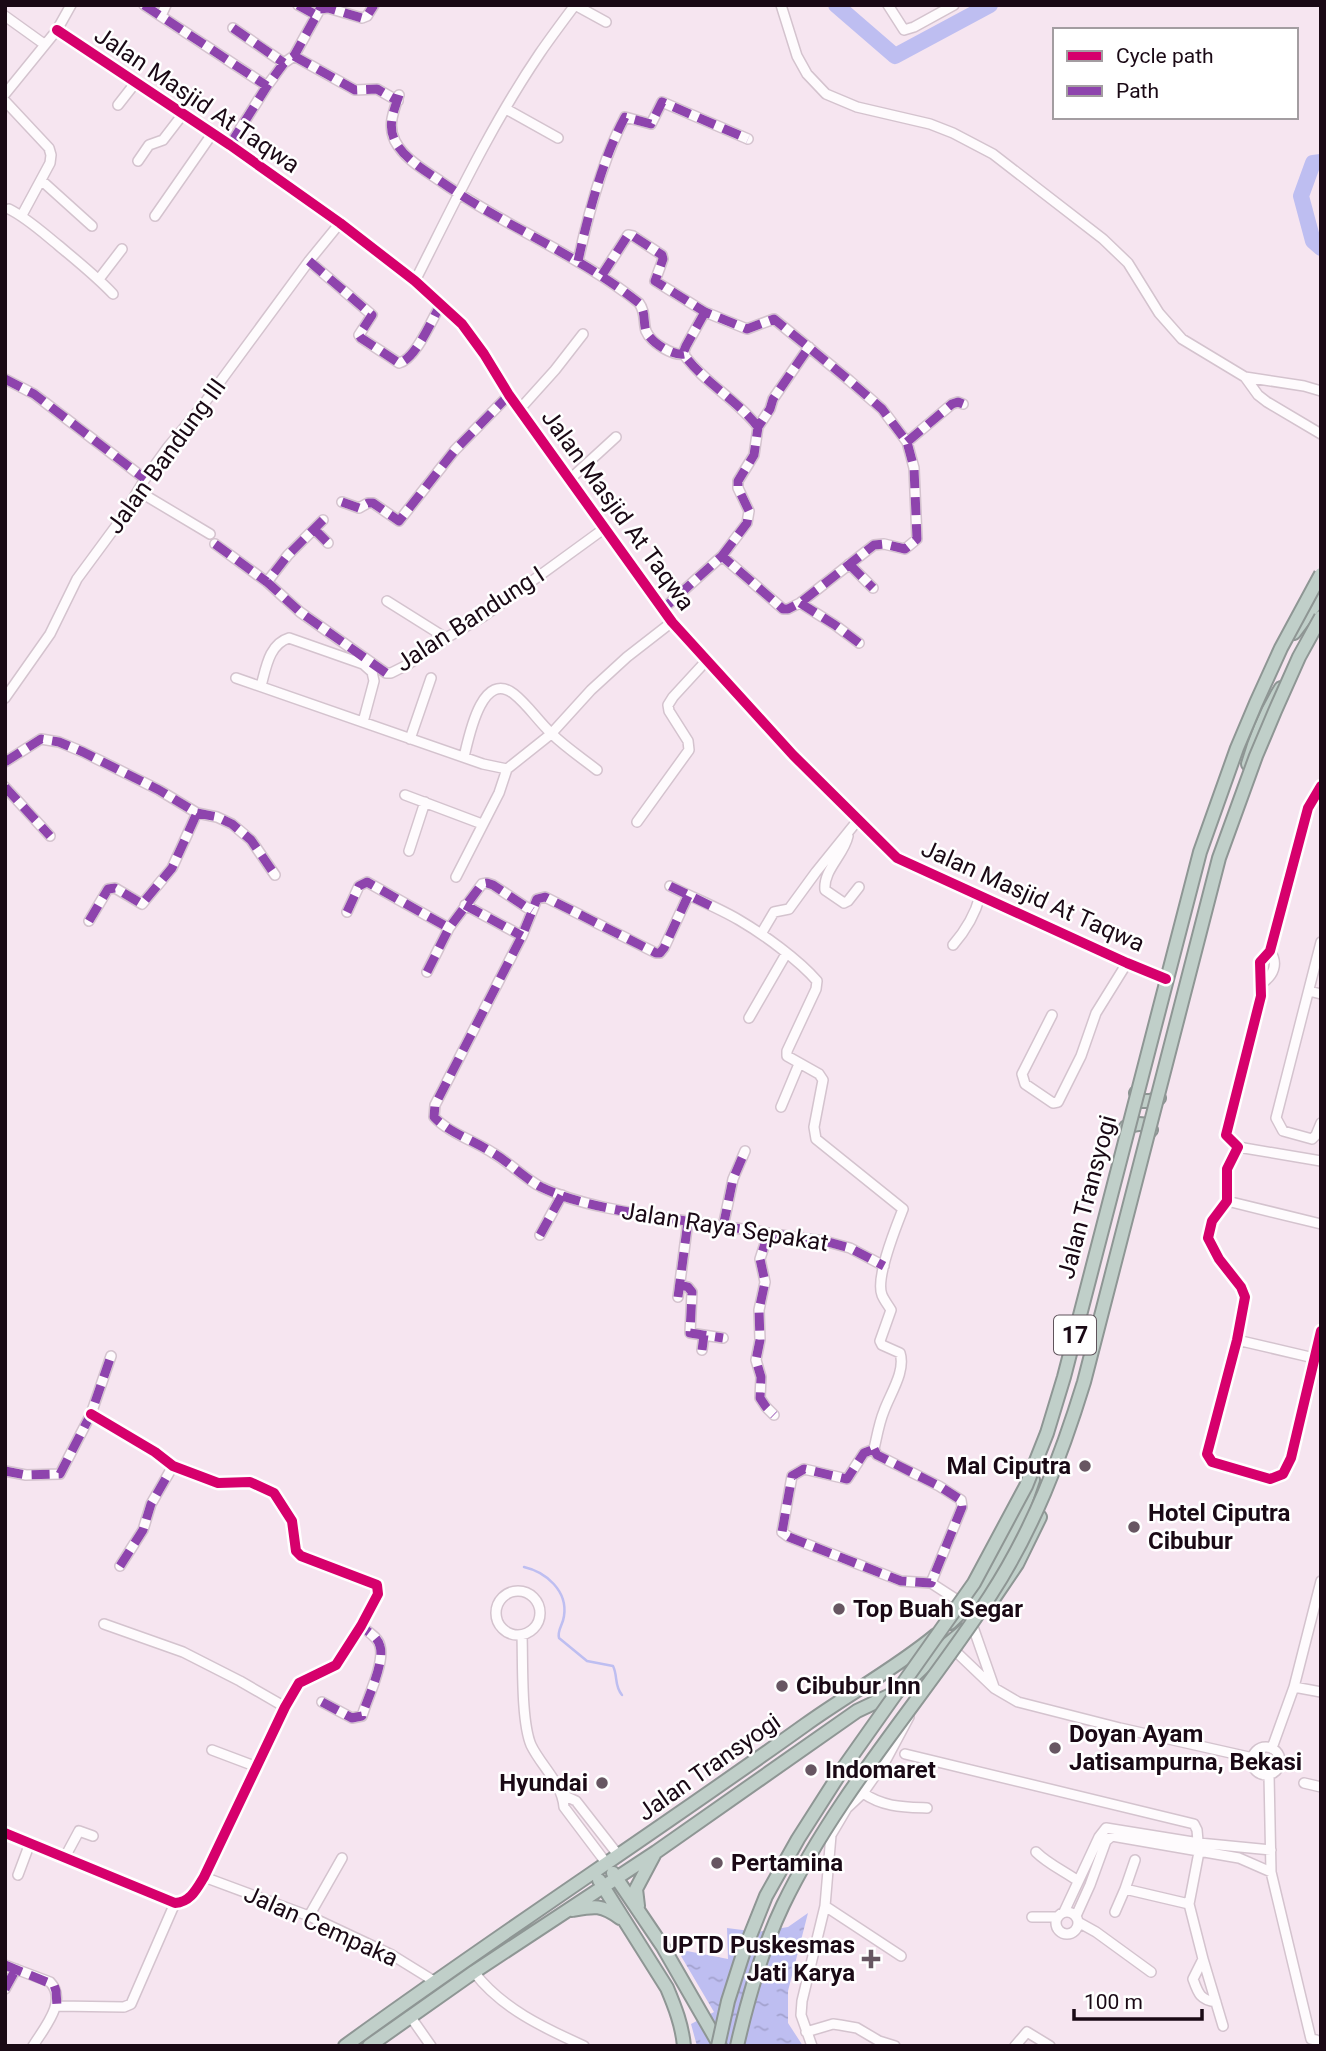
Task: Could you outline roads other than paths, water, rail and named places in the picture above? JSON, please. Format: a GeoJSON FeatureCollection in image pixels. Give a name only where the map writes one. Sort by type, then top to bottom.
{"type":"FeatureCollection","features":[{"type":"Feature","properties":{"kind":"highway","name":"17"},"geometry":{"type":"LineString","coordinates":[[719,2046],[728,2001],[766,1896],[798,1839],[844,1767],[974,1583],[1026,1486],[1047,1433],[1064,1377],[1200,852],[1256,703],[1281,648],[1321,574]]}},
{"type":"Feature","properties":{"kind":"highway","name":"Jalan Transyogi"},"geometry":{"type":"LineString","coordinates":[[345,2046],[842,1698],[883,1674],[930,1640],[967,1606],[1003,1550],[1029,1494],[1200,849],[1222,779],[1242,722],[1267,673],[1321,597]]}},
{"type":"Feature","properties":{"kind":"highway","name":"17"},"geometry":{"type":"LineString","coordinates":[[737,2046],[762,1958],[783,1905],[814,1849],[860,1778],[992,1594],[1045,1495],[1084,1382],[1219,858],[1256,756],[1299,657],[1321,617]]}},
{"type":"Feature","properties":{"kind":"highway","name":"Jalan Transyogi"},"geometry":{"type":"LineString","coordinates":[[369,2046],[474,1972],[656,1852],[857,1711],[897,1692],[972,1624],[1004,1585],[1033,1532],[1050,1491],[1091,1358],[1257,734],[1268,708],[1321,630]]}},
{"type":"Feature","properties":{"kind":"highway"},"geometry":{"type":"LineString","coordinates":[[1136,1093],[1140,1101],[1159,1098]]}},
{"type":"Feature","properties":{"kind":"highway"},"geometry":{"type":"LineString","coordinates":[[1126,1127],[1142,1124],[1151,1130]]}},
{"type":"Feature","properties":{"kind":"highway"},"geometry":{"type":"LineString","coordinates":[[638,1910],[636,1889],[656,1852]]}},
{"type":"Feature","properties":{"kind":"highway"},"geometry":{"type":"LineString","coordinates":[[607,1864],[663,1947],[719,2046]]}},
{"type":"Feature","properties":{"kind":"highway"},"geometry":{"type":"LineString","coordinates":[[594,1873],[667,1988],[679,2020],[684,2046]]}},
{"type":"Feature","properties":{"kind":"highway"},"geometry":{"type":"LineString","coordinates":[[566,1911],[598,1906],[626,1922]]}},
{"type":"Feature","properties":{"kind":"street"},"geometry":{"type":"LineString","coordinates":[[5,94],[57,30],[71,5]]}},
{"type":"Feature","properties":{"kind":"street"},"geometry":{"type":"LineString","coordinates":[[144,5],[267,86]]}},
{"type":"Feature","properties":{"kind":"street"},"geometry":{"type":"LineString","coordinates":[[161,16],[166,5]]}},
{"type":"Feature","properties":{"kind":"street"},"geometry":{"type":"LineString","coordinates":[[298,5],[316,15]]}},
{"type":"Feature","properties":{"kind":"street"},"geometry":{"type":"LineString","coordinates":[[229,145],[267,86],[284,63],[294,56],[320,9],[328,8],[365,18],[374,5]]}},
{"type":"Feature","properties":{"kind":"street"},"geometry":{"type":"LineString","coordinates":[[415,281],[506,109],[539,54],[575,5],[606,22]]}},
{"type":"Feature","properties":{"kind":"street"},"geometry":{"type":"LineString","coordinates":[[781,5],[797,56],[807,74],[826,94],[857,107],[930,124],[993,154],[1103,239],[1128,263],[1159,313],[1182,339],[1245,377],[1321,391]]}},
{"type":"Feature","properties":{"kind":"street"},"geometry":{"type":"LineString","coordinates":[[888,5],[904,30],[954,5]]}},
{"type":"Feature","properties":{"kind":"street"},"geometry":{"type":"LineString","coordinates":[[5,16],[44,44]]}},
{"type":"Feature","properties":{"kind":"street"},"geometry":{"type":"LineString","coordinates":[[233,28],[284,63]]}},
{"type":"Feature","properties":{"kind":"street","name":"Jalan Masjid At Taqwa"},"geometry":{"type":"LineString","coordinates":[[57,30],[340,223],[415,281],[462,324],[519,410],[672,622],[793,755],[897,858],[1127,963],[1166,978]]}},
{"type":"Feature","properties":{"kind":"street"},"geometry":{"type":"LineString","coordinates":[[294,56],[355,90],[377,89],[399,98],[390,125],[395,141],[411,161],[503,221],[602,275],[643,308],[647,333],[666,350],[684,354]]}},
{"type":"Feature","properties":{"kind":"street"},"geometry":{"type":"LineString","coordinates":[[118,105],[136,82]]}},
{"type":"Feature","properties":{"kind":"street"},"geometry":{"type":"LineString","coordinates":[[5,101],[49,148],[51,155],[50,163],[22,215]]}},
{"type":"Feature","properties":{"kind":"street"},"geometry":{"type":"LineString","coordinates":[[579,261],[590,211],[614,138],[625,117],[650,124],[662,102],[748,139]]}},
{"type":"Feature","properties":{"kind":"street"},"geometry":{"type":"LineString","coordinates":[[506,109],[558,138]]}},
{"type":"Feature","properties":{"kind":"street"},"geometry":{"type":"LineString","coordinates":[[138,161],[149,145],[163,140],[183,114]]}},
{"type":"Feature","properties":{"kind":"street"},"geometry":{"type":"LineString","coordinates":[[155,216],[212,134]]}},
{"type":"Feature","properties":{"kind":"street"},"geometry":{"type":"LineString","coordinates":[[41,180],[92,226]]}},
{"type":"Feature","properties":{"kind":"street"},"geometry":{"type":"LineString","coordinates":[[9,209],[22,215],[113,293]]}},
{"type":"Feature","properties":{"kind":"street","name":"Jalan Bandung III"},"geometry":{"type":"LineString","coordinates":[[6,696],[50,634],[76,579],[119,522],[145,479],[340,223]]}},
{"type":"Feature","properties":{"kind":"street"},"geometry":{"type":"LineString","coordinates":[[602,275],[624,241],[628,236],[633,236],[662,256],[663,260],[654,281],[705,312],[747,329],[774,319],[882,409],[907,442],[914,468],[917,539],[905,548],[874,545],[788,610],[783,609],[722,556]]}},
{"type":"Feature","properties":{"kind":"street"},"geometry":{"type":"LineString","coordinates":[[99,279],[122,249]]}},
{"type":"Feature","properties":{"kind":"street"},"geometry":{"type":"LineString","coordinates":[[309,261],[372,315],[359,335],[399,362],[407,360],[440,304]]}},
{"type":"Feature","properties":{"kind":"street"},"geometry":{"type":"LineString","coordinates":[[684,354],[705,312]]}},
{"type":"Feature","properties":{"kind":"street"},"geometry":{"type":"LineString","coordinates":[[519,410],[583,334]]}},
{"type":"Feature","properties":{"kind":"street"},"geometry":{"type":"LineString","coordinates":[[663,609],[722,556],[747,523],[749,511],[738,488],[738,481],[754,455],[758,427],[773,399],[809,347]]}},
{"type":"Feature","properties":{"kind":"street"},"geometry":{"type":"LineString","coordinates":[[684,354],[717,389],[746,412],[758,427]]}},
{"type":"Feature","properties":{"kind":"street"},"geometry":{"type":"LineString","coordinates":[[1245,377],[1258,395],[1267,402],[1321,433]]}},
{"type":"Feature","properties":{"kind":"street"},"geometry":{"type":"LineString","coordinates":[[5,379],[34,394],[145,479]]}},
{"type":"Feature","properties":{"kind":"street"},"geometry":{"type":"LineString","coordinates":[[342,502],[359,508],[373,503],[399,521],[455,450],[509,395]]}},
{"type":"Feature","properties":{"kind":"street"},"geometry":{"type":"LineString","coordinates":[[907,442],[952,404],[963,404]]}},
{"type":"Feature","properties":{"kind":"street"},"geometry":{"type":"LineString","coordinates":[[569,480],[616,437]]}},
{"type":"Feature","properties":{"kind":"street"},"geometry":{"type":"LineString","coordinates":[[138,491],[210,534]]}},
{"type":"Feature","properties":{"kind":"street"},"geometry":{"type":"LineString","coordinates":[[215,544],[267,582],[288,555],[323,520]]}},
{"type":"Feature","properties":{"kind":"street","name":"Jalan Bandung I"},"geometry":{"type":"LineString","coordinates":[[267,582],[300,612],[386,673],[391,673],[484,616],[605,528]]}},
{"type":"Feature","properties":{"kind":"street"},"geometry":{"type":"LineString","coordinates":[[314,529],[328,543]]}},
{"type":"Feature","properties":{"kind":"street"},"geometry":{"type":"LineString","coordinates":[[849,564],[873,588]]}},
{"type":"Feature","properties":{"kind":"street"},"geometry":{"type":"LineString","coordinates":[[387,601],[446,638]]}},
{"type":"Feature","properties":{"kind":"street"},"geometry":{"type":"LineString","coordinates":[[800,603],[859,643]]}},
{"type":"Feature","properties":{"kind":"street"},"geometry":{"type":"LineString","coordinates":[[456,877],[499,793],[508,769],[551,734],[608,674],[672,622]]}},
{"type":"Feature","properties":{"kind":"street"},"geometry":{"type":"LineString","coordinates":[[261,686],[270,654],[281,640],[289,638],[363,664],[372,672],[374,681],[363,722]]}},
{"type":"Feature","properties":{"kind":"street"},"geometry":{"type":"LineString","coordinates":[[637,822],[690,749],[668,705],[707,660]]}},
{"type":"Feature","properties":{"kind":"street"},"geometry":{"type":"LineString","coordinates":[[236,678],[490,766],[508,769]]}},
{"type":"Feature","properties":{"kind":"street"},"geometry":{"type":"LineString","coordinates":[[410,739],[431,678]]}},
{"type":"Feature","properties":{"kind":"street"},"geometry":{"type":"LineString","coordinates":[[464,757],[472,722],[489,692],[498,687],[516,695],[551,734],[597,770]]}},
{"type":"Feature","properties":{"kind":"street"},"geometry":{"type":"LineString","coordinates":[[5,762],[41,738],[110,764],[197,813],[217,817],[232,824],[251,840],[275,874]]}},
{"type":"Feature","properties":{"kind":"street"},"geometry":{"type":"LineString","coordinates":[[5,787],[50,836]]}},
{"type":"Feature","properties":{"kind":"street"},"geometry":{"type":"LineString","coordinates":[[1320,789],[1308,808],[1270,951],[1259,962],[1261,996],[1226,1135],[1238,1147],[1321,1161]]}},
{"type":"Feature","properties":{"kind":"street"},"geometry":{"type":"LineString","coordinates":[[405,795],[482,824]]}},
{"type":"Feature","properties":{"kind":"street"},"geometry":{"type":"LineString","coordinates":[[409,851],[425,802]]}},
{"type":"Feature","properties":{"kind":"street"},"geometry":{"type":"LineString","coordinates":[[89,921],[108,889],[115,888],[142,904],[172,867],[197,813]]}},
{"type":"Feature","properties":{"kind":"street"},"geometry":{"type":"LineString","coordinates":[[761,934],[774,912],[789,909],[858,820]]}},
{"type":"Feature","properties":{"kind":"street"},"geometry":{"type":"LineString","coordinates":[[849,831],[845,848],[825,879],[824,886],[844,903],[859,887]]}},
{"type":"Feature","properties":{"kind":"street"},"geometry":{"type":"LineString","coordinates":[[347,912],[359,886],[367,882],[449,928]]}},
{"type":"Feature","properties":{"kind":"street"},"geometry":{"type":"LineString","coordinates":[[427,972],[449,928],[482,884],[487,883],[532,911]]}},
{"type":"Feature","properties":{"kind":"street"},"geometry":{"type":"LineString","coordinates":[[670,886],[761,934],[817,981],[816,989],[787,1051],[787,1056],[819,1074],[823,1080],[814,1127],[816,1139],[903,1209],[891,1239],[880,1293],[891,1310],[880,1341],[900,1353],[902,1360],[883,1413],[874,1449],[877,1455],[961,1500],[962,1507],[931,1583]]}},
{"type":"Feature","properties":{"kind":"street"},"geometry":{"type":"LineString","coordinates":[[465,905],[522,936],[537,900],[545,897],[656,953],[664,948],[688,896]]}},
{"type":"Feature","properties":{"kind":"street"},"geometry":{"type":"LineString","coordinates":[[953,945],[965,931],[980,896]]}},
{"type":"Feature","properties":{"kind":"street","name":"Jalan Raya Sepakat"},"geometry":{"type":"LineString","coordinates":[[522,936],[435,1105],[434,1114],[437,1120],[496,1154],[527,1178],[562,1195],[606,1207],[824,1241],[850,1248],[884,1266]]}},
{"type":"Feature","properties":{"kind":"street"},"geometry":{"type":"LineString","coordinates":[[1321,942],[1276,1118],[1283,1131],[1312,1139],[1321,1123]]}},
{"type":"Feature","properties":{"kind":"street"},"geometry":{"type":"LineString","coordinates":[[1262,983],[1275,969],[1270,951]]}},
{"type":"Feature","properties":{"kind":"street"},"geometry":{"type":"LineString","coordinates":[[749,1018],[786,954]]}},
{"type":"Feature","properties":{"kind":"street"},"geometry":{"type":"LineString","coordinates":[[1052,1016],[1022,1073],[1025,1084],[1053,1103],[1058,1102],[1081,1056],[1096,1013],[1127,963]]}},
{"type":"Feature","properties":{"kind":"street"},"geometry":{"type":"LineString","coordinates":[[1309,991],[1321,994]]}},
{"type":"Feature","properties":{"kind":"street"},"geometry":{"type":"LineString","coordinates":[[781,1107],[799,1064]]}},
{"type":"Feature","properties":{"kind":"street"},"geometry":{"type":"LineString","coordinates":[[1238,1147],[1227,1169],[1227,1201],[1212,1221],[1208,1238],[1245,1297],[1208,1454],[1212,1462],[1270,1479],[1283,1474],[1290,1458],[1321,1331]]}},
{"type":"Feature","properties":{"kind":"street"},"geometry":{"type":"LineString","coordinates":[[723,1227],[733,1179],[744,1151]]}},
{"type":"Feature","properties":{"kind":"street"},"geometry":{"type":"LineString","coordinates":[[540,1236],[562,1195]]}},
{"type":"Feature","properties":{"kind":"street"},"geometry":{"type":"LineString","coordinates":[[1227,1201],[1321,1224]]}},
{"type":"Feature","properties":{"kind":"street"},"geometry":{"type":"LineString","coordinates":[[678,1297],[688,1221]]}},
{"type":"Feature","properties":{"kind":"street"},"geometry":{"type":"LineString","coordinates":[[768,1234],[760,1259],[765,1282],[759,1310],[760,1340],[756,1360],[761,1377],[760,1398],[774,1415]]}},
{"type":"Feature","properties":{"kind":"street"},"geometry":{"type":"LineString","coordinates":[[680,1285],[688,1287],[692,1292],[690,1333],[723,1338]]}},
{"type":"Feature","properties":{"kind":"street"},"geometry":{"type":"LineString","coordinates":[[702,1350],[704,1335]]}},
{"type":"Feature","properties":{"kind":"street"},"geometry":{"type":"LineString","coordinates":[[1237,1340],[1314,1358]]}},
{"type":"Feature","properties":{"kind":"street"},"geometry":{"type":"LineString","coordinates":[[5,1471],[26,1475],[60,1474],[91,1414],[111,1356]]}},
{"type":"Feature","properties":{"kind":"street"},"geometry":{"type":"LineString","coordinates":[[5,1833],[175,1903],[183,1903],[204,1877],[299,1683],[336,1665],[378,1594],[377,1585],[301,1556],[296,1551],[292,1521],[274,1493],[250,1482],[218,1483],[173,1466],[155,1452],[91,1414]]}},
{"type":"Feature","properties":{"kind":"street"},"geometry":{"type":"LineString","coordinates":[[874,1449],[864,1453],[848,1479],[804,1469],[792,1476],[782,1533],[901,1581],[931,1583],[967,1606]]}},
{"type":"Feature","properties":{"kind":"street"},"geometry":{"type":"LineString","coordinates":[[120,1566],[143,1530],[151,1504],[173,1466]]}},
{"type":"Feature","properties":{"kind":"street"},"geometry":{"type":"LineString","coordinates":[[1272,1748],[1294,1687],[1321,1581]]}},
{"type":"Feature","properties":{"kind":"street"},"geometry":{"type":"LineString","coordinates":[[514,1590],[528,1592],[538,1601],[541,1616],[535,1629],[522,1635],[511,1634],[502,1628],[496,1619],[496,1607],[502,1597],[514,1590]]}},
{"type":"Feature","properties":{"kind":"street"},"geometry":{"type":"LineString","coordinates":[[104,1624],[183,1652],[285,1707]]}},
{"type":"Feature","properties":{"kind":"street"},"geometry":{"type":"LineString","coordinates":[[972,1624],[994,1688]]}},
{"type":"Feature","properties":{"kind":"street"},"geometry":{"type":"LineString","coordinates":[[323,1702],[352,1718],[362,1716],[380,1662],[380,1646],[375,1637],[361,1626]]}},
{"type":"Feature","properties":{"kind":"street"},"geometry":{"type":"LineString","coordinates":[[522,1635],[526,1715],[531,1744],[563,1795],[564,1807],[607,1864]]}},
{"type":"Feature","properties":{"kind":"street"},"geometry":{"type":"LineString","coordinates":[[947,1644],[994,1688],[1018,1702],[1253,1758]]}},
{"type":"Feature","properties":{"kind":"street"},"geometry":{"type":"LineString","coordinates":[[812,2046],[801,2015],[802,2001],[825,1906],[831,1835],[847,1808],[863,1793],[886,1760],[926,1684],[928,1664]]}},
{"type":"Feature","properties":{"kind":"street"},"geometry":{"type":"LineString","coordinates":[[1294,1687],[1321,1692]]}},
{"type":"Feature","properties":{"kind":"street"},"geometry":{"type":"LineString","coordinates":[[1260,1748],[1272,1748],[1280,1761],[1277,1770],[1269,1775],[1256,1771],[1253,1758],[1260,1748]]}},
{"type":"Feature","properties":{"kind":"street"},"geometry":{"type":"LineString","coordinates":[[212,1750],[257,1767]]}},
{"type":"Feature","properties":{"kind":"street"},"geometry":{"type":"LineString","coordinates":[[905,1754],[1189,1821],[1196,1825],[1199,1847],[1189,1904],[1223,2026]]}},
{"type":"Feature","properties":{"kind":"street"},"geometry":{"type":"LineString","coordinates":[[1269,1775],[1271,1872],[1307,2041],[1316,2040],[1321,2044]]}},
{"type":"Feature","properties":{"kind":"street"},"geometry":{"type":"LineString","coordinates":[[1304,1783],[1321,1787]]}},
{"type":"Feature","properties":{"kind":"street"},"geometry":{"type":"LineString","coordinates":[[863,1793],[874,1801],[888,1805],[927,1808]]}},
{"type":"Feature","properties":{"kind":"street"},"geometry":{"type":"LineString","coordinates":[[563,1795],[576,1801],[619,1856]]}},
{"type":"Feature","properties":{"kind":"street"},"geometry":{"type":"LineString","coordinates":[[1271,1850],[1199,1847],[1110,1837],[1106,1841],[1076,1928],[1072,1932],[1063,1933],[1057,1926],[1099,1837],[1106,1828],[1199,1847],[1239,1858],[1271,1872]]}},
{"type":"Feature","properties":{"kind":"street"},"geometry":{"type":"LineString","coordinates":[[65,1857],[79,1831],[93,1836]]}},
{"type":"Feature","properties":{"kind":"street"},"geometry":{"type":"LineString","coordinates":[[18,1875],[30,1843]]}},
{"type":"Feature","properties":{"kind":"street"},"geometry":{"type":"LineString","coordinates":[[1035,1852],[1078,1881]]}},
{"type":"Feature","properties":{"kind":"street"},"geometry":{"type":"LineString","coordinates":[[309,1916],[342,1858]]}},
{"type":"Feature","properties":{"kind":"street"},"geometry":{"type":"LineString","coordinates":[[1115,1912],[1135,1860]]}},
{"type":"Feature","properties":{"kind":"street","name":"Jalan Cempaka"},"geometry":{"type":"LineString","coordinates":[[204,1877],[309,1916],[392,1955],[435,1981]]}},
{"type":"Feature","properties":{"kind":"street"},"geometry":{"type":"LineString","coordinates":[[1125,1889],[1189,1904]]}},
{"type":"Feature","properties":{"kind":"street"},"geometry":{"type":"LineString","coordinates":[[57,2006],[124,2007],[131,2004],[175,1903]]}},
{"type":"Feature","properties":{"kind":"street"},"geometry":{"type":"LineString","coordinates":[[825,1906],[901,1956]]}},
{"type":"Feature","properties":{"kind":"street"},"geometry":{"type":"LineString","coordinates":[[1032,1917],[1070,1912],[1151,1972]]}},
{"type":"Feature","properties":{"kind":"street"},"geometry":{"type":"LineString","coordinates":[[1203,1959],[1193,1979],[1200,1996],[1207,2001],[1216,2002]]}},
{"type":"Feature","properties":{"kind":"street"},"geometry":{"type":"LineString","coordinates":[[5,1965],[54,1984],[57,2006],[33,2046]]}},
{"type":"Feature","properties":{"kind":"street"},"geometry":{"type":"LineString","coordinates":[[5,1989],[16,1969]]}},
{"type":"Feature","properties":{"kind":"street"},"geometry":{"type":"LineString","coordinates":[[474,1972],[515,2010],[544,2028],[584,2046]]}},
{"type":"Feature","properties":{"kind":"street"},"geometry":{"type":"LineString","coordinates":[[410,2016],[431,2046]]}},
{"type":"Feature","properties":{"kind":"street"},"geometry":{"type":"LineString","coordinates":[[806,2032],[832,2024],[841,2025],[857,2028],[879,2041],[895,2046]]}},
{"type":"Feature","properties":{"kind":"street"},"geometry":{"type":"LineString","coordinates":[[1015,2046],[1027,2032],[1035,2042],[1051,2046]]}},
{"type":"Feature","properties":{"kind":"water"},"geometry":{"type":"Polygon","coordinates":[[[808,1913],[788,1991],[788,2023],[803,2046],[697,2046],[691,2024],[714,2012],[681,1956],[687,1951],[728,1959],[727,1928],[758,1932],[788,1927],[808,1913]]]}},
{"type":"Feature","properties":{"kind":"waterway"},"geometry":{"type":"LineString","coordinates":[[836,5],[895,56],[990,5]]}},
{"type":"Feature","properties":{"kind":"waterway"},"geometry":{"type":"LineString","coordinates":[[1321,162],[1313,163],[1301,196],[1313,241],[1321,248]]}},
{"type":"Feature","properties":{"kind":"waterway"},"geometry":{"type":"LineString","coordinates":[[524,1567],[547,1578],[563,1598],[564,1616],[559,1638],[587,1661],[613,1666],[622,1695]]}},
{"type":"Feature","properties":{"kind":"place","name":"Mal Ciputra"},"geometry":{"type":"Point","coordinates":[1085,1466]}},
{"type":"Feature","properties":{"kind":"place","name":"Hotel Ciputra Cibubur"},"geometry":{"type":"Point","coordinates":[1134,1527]}},
{"type":"Feature","properties":{"kind":"place","name":"Top Buah Segar"},"geometry":{"type":"Point","coordinates":[839,1609]}},
{"type":"Feature","properties":{"kind":"place","name":"Cibubur Inn"},"geometry":{"type":"Point","coordinates":[782,1686]}},
{"type":"Feature","properties":{"kind":"place","name":"Doyan Ayam Jatisampurna, Bekasi"},"geometry":{"type":"Point","coordinates":[1055,1748]}},
{"type":"Feature","properties":{"kind":"place","name":"Indomaret"},"geometry":{"type":"Point","coordinates":[811,1770]}},
{"type":"Feature","properties":{"kind":"place","name":"Hyundai"},"geometry":{"type":"Point","coordinates":[602,1783]}},
{"type":"Feature","properties":{"kind":"place","name":"Pertamina"},"geometry":{"type":"Point","coordinates":[717,1863]}},
{"type":"Feature","properties":{"kind":"place","name":"UPTD Puskesmas Jati Karya"},"geometry":{"type":"Point","coordinates":[871,1959]}}]}
